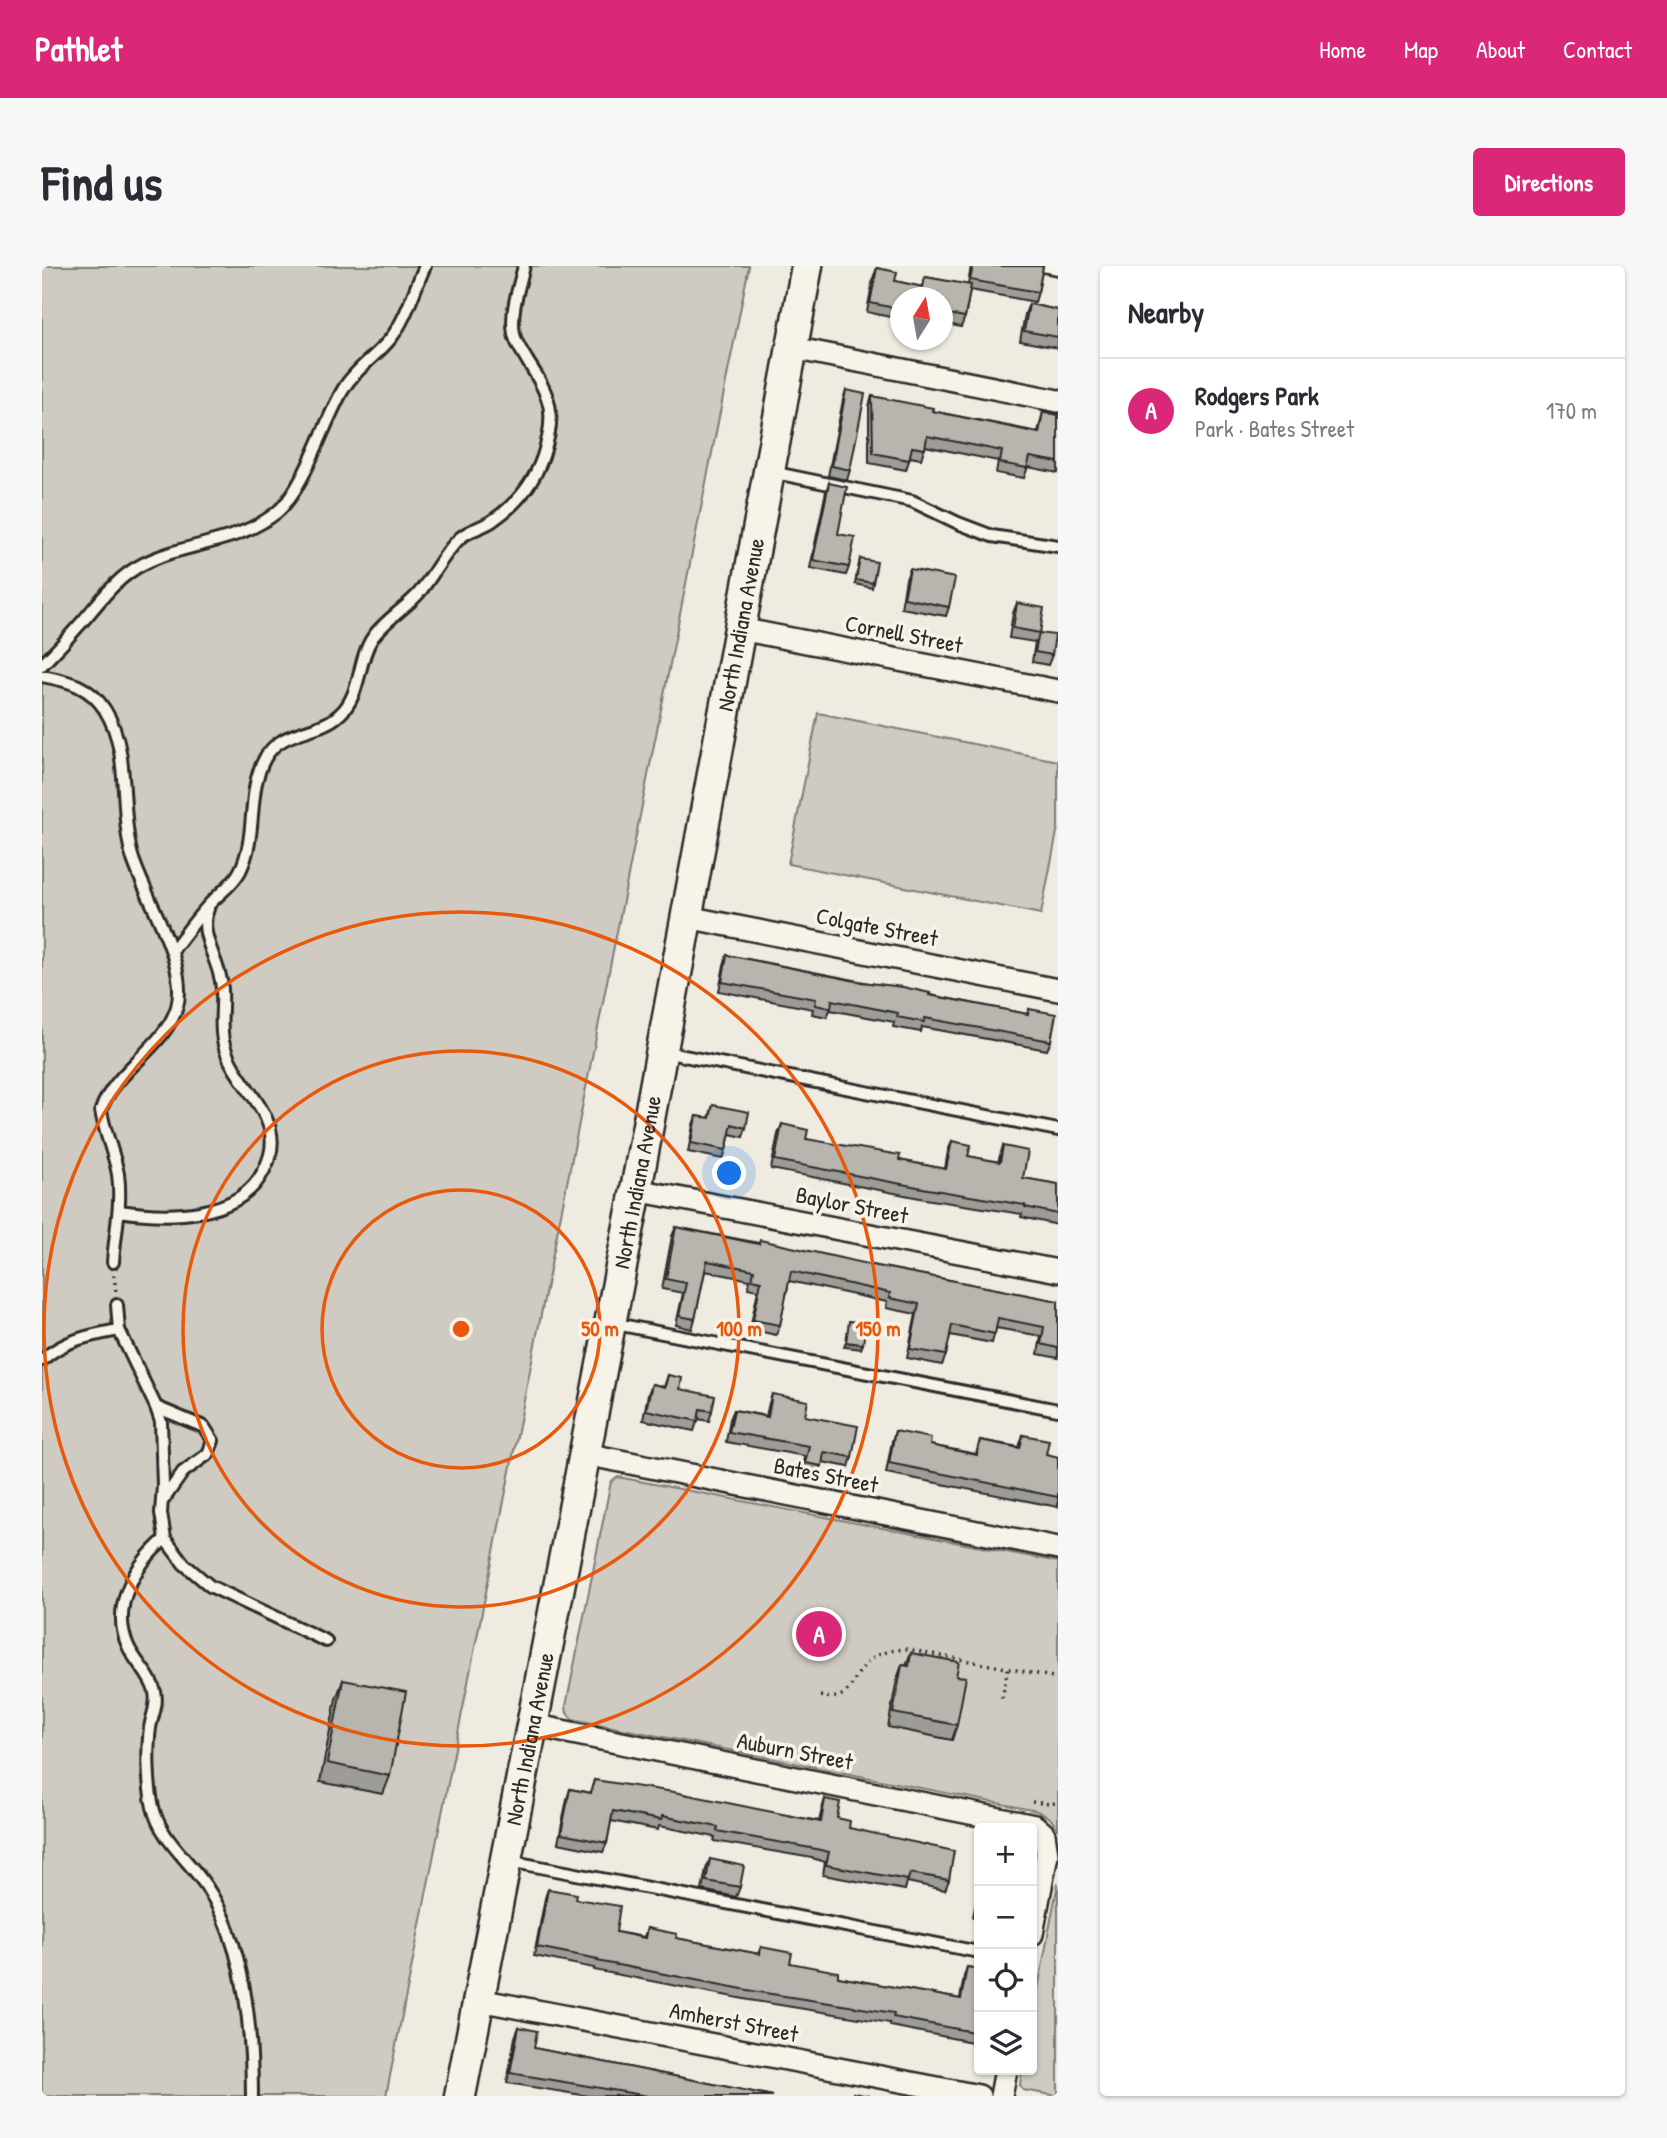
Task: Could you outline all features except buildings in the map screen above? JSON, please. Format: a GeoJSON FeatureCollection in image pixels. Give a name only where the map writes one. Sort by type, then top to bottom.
{"type":"FeatureCollection","features":[{"type":"Feature","properties":{"kind":"main road","name":"North Indiana Avenue"},"geometry":{"type":"LineString","coordinates":[[460,2096],[636,1190],[807,266]]}},
{"type":"Feature","properties":{"kind":"street"},"geometry":{"type":"LineString","coordinates":[[793,348],[1058,401]]}},
{"type":"Feature","properties":{"kind":"street","name":"Cornell Street"},"geometry":{"type":"LineString","coordinates":[[740,629],[1058,691]]}},
{"type":"Feature","properties":{"kind":"street","name":"Colgate Street"},"geometry":{"type":"LineString","coordinates":[[687,917],[1058,990]]}},
{"type":"Feature","properties":{"kind":"street","name":"Baylor Street"},"geometry":{"type":"LineString","coordinates":[[636,1190],[1058,1272]]}},
{"type":"Feature","properties":{"kind":"street","name":"Bates Street"},"geometry":{"type":"LineString","coordinates":[[584,1454],[1058,1548]]}},
{"type":"Feature","properties":{"kind":"street","name":"Auburn Street"},"geometry":{"type":"LineString","coordinates":[[532,1725],[1035,1826],[1044,1834],[1047,1853],[1037,1907]]}},
{"type":"Feature","properties":{"kind":"street","name":"Amherst Street"},"geometry":{"type":"LineString","coordinates":[[479,2000],[979,2096]]}},
{"type":"Feature","properties":{"kind":"street"},"geometry":{"type":"LineString","coordinates":[[1001,2096],[1005,2075]]}},
{"type":"Feature","properties":{"kind":"lane"},"geometry":{"type":"LineString","coordinates":[[42,665],[69,638],[113,585],[128,572],[153,559],[237,535],[261,523],[288,501],[336,401],[356,372],[389,341],[399,327],[425,266]]}},
{"type":"Feature","properties":{"kind":"lane"},"geometry":{"type":"LineString","coordinates":[[172,951],[210,903],[240,873],[254,811],[259,771],[273,746],[294,733],[320,725],[342,712],[355,690],[372,638],[417,595],[457,540],[491,522],[508,508],[523,494],[538,469],[544,452],[550,414],[546,390],[518,346],[514,333],[524,266]]}},
{"type":"Feature","properties":{"kind":"lane"},"geometry":{"type":"LineString","coordinates":[[1043,266],[1058,269]]}},
{"type":"Feature","properties":{"kind":"lane"},"geometry":{"type":"LineString","coordinates":[[770,472],[912,501],[992,536],[1058,546]]}},
{"type":"Feature","properties":{"kind":"lane"},"geometry":{"type":"LineString","coordinates":[[42,676],[81,685],[104,709],[113,726],[119,744],[125,821],[131,851],[138,874],[172,951],[180,978],[177,1007],[170,1023],[104,1100],[101,1110],[117,1173],[119,1211],[113,1262]]}},
{"type":"Feature","properties":{"kind":"lane"},"geometry":{"type":"LineString","coordinates":[[119,1211],[152,1216],[174,1215],[222,1206],[251,1189],[270,1160],[272,1143],[266,1117],[239,1077],[227,1056],[223,1042],[222,981],[205,929],[204,918],[210,903]]}},
{"type":"Feature","properties":{"kind":"lane"},"geometry":{"type":"LineString","coordinates":[[662,1052],[1058,1130]]}},
{"type":"Feature","properties":{"kind":"lane"},"geometry":{"type":"LineString","coordinates":[[117,1305],[119,1330],[156,1407],[163,1435],[162,1524],[165,1539],[184,1564],[210,1586],[326,1641]]}},
{"type":"Feature","properties":{"kind":"lane"},"geometry":{"type":"LineString","coordinates":[[610,1323],[1058,1410]]}},
{"type":"Feature","properties":{"kind":"lane"},"geometry":{"type":"LineString","coordinates":[[42,1360],[77,1338],[119,1330]]}},
{"type":"Feature","properties":{"kind":"lane"},"geometry":{"type":"LineString","coordinates":[[156,1407],[204,1427],[213,1441],[208,1454],[183,1472],[162,1503]]}},
{"type":"Feature","properties":{"kind":"lane"},"geometry":{"type":"LineString","coordinates":[[165,1539],[130,1582],[121,1614],[123,1631],[127,1645],[154,1688],[157,1701],[149,1743],[153,1807],[166,1835],[207,1886],[226,1924],[233,1946],[249,2019],[252,2096]]}},
{"type":"Feature","properties":{"kind":"lane"},"geometry":{"type":"LineString","coordinates":[[506,1860],[974,1951]]}},
{"type":"Feature","properties":{"kind":"path"},"geometry":{"type":"LineString","coordinates":[[113,1262],[117,1305]]}},
{"type":"Feature","properties":{"kind":"path"},"geometry":{"type":"LineString","coordinates":[[820,1696],[833,1698],[841,1695],[850,1689],[859,1672],[875,1656],[907,1649],[1058,1678]]}},
{"type":"Feature","properties":{"kind":"path"},"geometry":{"type":"LineString","coordinates":[[1002,1698],[1008,1668]]}},
{"type":"Feature","properties":{"kind":"path"},"geometry":{"type":"LineString","coordinates":[[1032,1802],[1058,1802]]}},
{"type":"Feature","properties":{"kind":"shaded area"},"geometry":{"type":"Polygon","coordinates":[[[42,266],[749,266],[386,2096],[42,2096],[42,266]]]}},
{"type":"Feature","properties":{"kind":"shaded area"},"geometry":{"type":"Polygon","coordinates":[[[818,713],[1058,761],[1058,827],[1041,914],[788,864],[818,713]]]}},
{"type":"Feature","properties":{"kind":"shaded area"},"geometry":{"type":"Polygon","coordinates":[[[618,1477],[1058,1562],[1058,1829],[1050,1818],[1037,1811],[572,1719],[566,1706],[610,1486],[618,1477]]]}},
{"type":"Feature","properties":{"kind":"shaded area"},"geometry":{"type":"Polygon","coordinates":[[[1058,1883],[1058,2096],[1023,2090],[1020,2085],[1021,2075],[1037,2075],[1037,1993],[1058,1883]]]}},
{"type":"Feature","properties":{"kind":"place","name":"Rodgers Park"},"geometry":{"type":"Point","coordinates":[819,1634]}}]}
